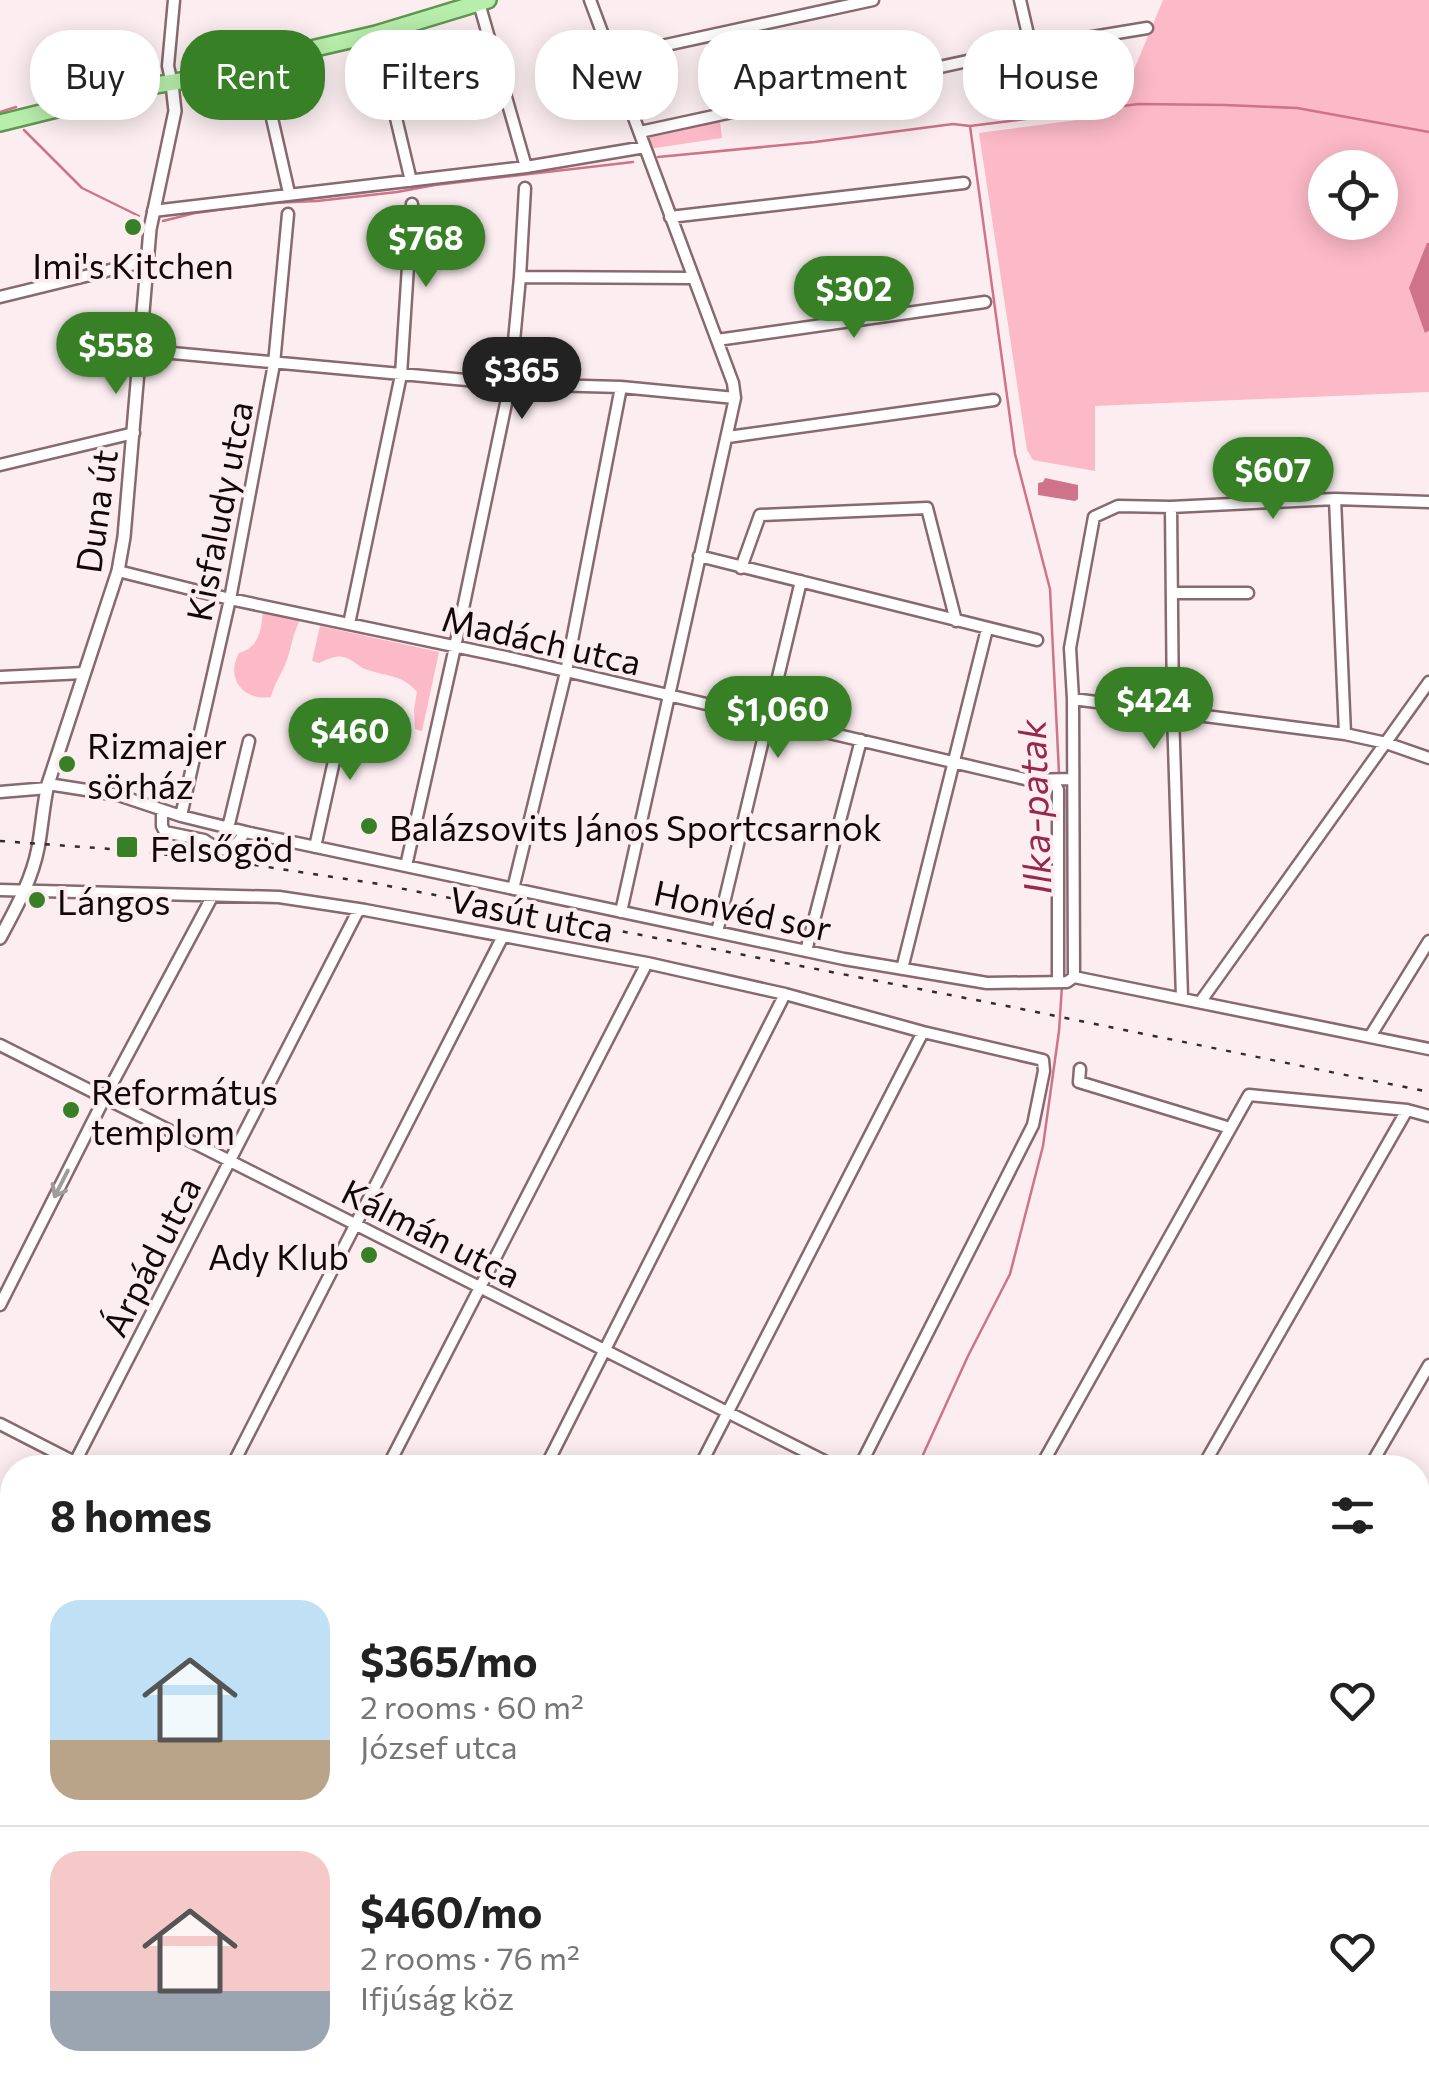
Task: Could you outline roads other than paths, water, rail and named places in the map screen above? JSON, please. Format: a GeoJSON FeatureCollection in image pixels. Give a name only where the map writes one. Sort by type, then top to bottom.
{"type":"FeatureCollection","features":[{"type":"Feature","properties":{"kind":"main road"},"geometry":{"type":"LineString","coordinates":[[390,30],[484,2]]}},
{"type":"Feature","properties":{"kind":"main road"},"geometry":{"type":"LineString","coordinates":[[11,120],[180,82]]}},
{"type":"Feature","properties":{"kind":"street","name":"Duna út"},"geometry":{"type":"LineString","coordinates":[[0,938],[24,892],[39,843],[48,786],[118,571],[152,219],[174,112],[168,66],[174,0]]}},
{"type":"Feature","properties":{"kind":"street"},"geometry":{"type":"LineString","coordinates":[[590,0],[601,30]]}},
{"type":"Feature","properties":{"kind":"street"},"geometry":{"type":"LineString","coordinates":[[678,42],[873,0]]}},
{"type":"Feature","properties":{"kind":"street"},"geometry":{"type":"LineString","coordinates":[[1020,0],[1028,30]]}},
{"type":"Feature","properties":{"kind":"street"},"geometry":{"type":"LineString","coordinates":[[484,2],[526,167]]}},
{"type":"Feature","properties":{"kind":"street"},"geometry":{"type":"LineString","coordinates":[[1134,30],[1147,28]]}},
{"type":"Feature","properties":{"kind":"street"},"geometry":{"type":"LineString","coordinates":[[640,132],[963,62]]}},
{"type":"Feature","properties":{"kind":"street"},"geometry":{"type":"LineString","coordinates":[[272,120],[289,193]]}},
{"type":"Feature","properties":{"kind":"street"},"geometry":{"type":"LineString","coordinates":[[396,120],[411,181]]}},
{"type":"Feature","properties":{"kind":"street"},"geometry":{"type":"LineString","coordinates":[[622,912],[736,398],[734,383],[635,120]]}},
{"type":"Feature","properties":{"kind":"street"},"geometry":{"type":"LineString","coordinates":[[152,219],[289,193],[646,151]]}},
{"type":"Feature","properties":{"kind":"street"},"geometry":{"type":"LineString","coordinates":[[670,217],[964,183]]}},
{"type":"Feature","properties":{"kind":"street"},"geometry":{"type":"LineString","coordinates":[[406,866],[510,384],[525,188]]}},
{"type":"Feature","properties":{"kind":"street"},"geometry":{"type":"LineString","coordinates":[[349,624],[401,374],[412,204]]}},
{"type":"Feature","properties":{"kind":"street","name":"Kisfaludy utca"},"geometry":{"type":"LineString","coordinates":[[181,816],[230,599],[274,364],[288,214]]}},
{"type":"Feature","properties":{"kind":"street"},"geometry":{"type":"LineString","coordinates":[[0,296],[148,262]]}},
{"type":"Feature","properties":{"kind":"street"},"geometry":{"type":"LineString","coordinates":[[520,277],[693,278]]}},
{"type":"Feature","properties":{"kind":"street"},"geometry":{"type":"LineString","coordinates":[[716,340],[985,302]]}},
{"type":"Feature","properties":{"kind":"street"},"geometry":{"type":"LineString","coordinates":[[140,350],[510,384],[622,387],[736,398]]}},
{"type":"Feature","properties":{"kind":"street"},"geometry":{"type":"LineString","coordinates":[[513,889],[566,672],[622,387]]}},
{"type":"Feature","properties":{"kind":"street"},"geometry":{"type":"LineString","coordinates":[[728,437],[994,400]]}},
{"type":"Feature","properties":{"kind":"street"},"geometry":{"type":"LineString","coordinates":[[0,464],[134,433]]}},
{"type":"Feature","properties":{"kind":"street"},"geometry":{"type":"LineString","coordinates":[[1335,499],[1345,734]]}},
{"type":"Feature","properties":{"kind":"street"},"geometry":{"type":"LineString","coordinates":[[1065,981],[1062,780],[1073,699],[1070,648],[1094,517],[1118,506],[1335,499],[1429,502]]}},
{"type":"Feature","properties":{"kind":"street"},"geometry":{"type":"LineString","coordinates":[[1171,507],[1182,997]]}},
{"type":"Feature","properties":{"kind":"street"},"geometry":{"type":"LineString","coordinates":[[741,568],[760,515],[927,508],[956,621]]}},
{"type":"Feature","properties":{"kind":"street"},"geometry":{"type":"LineString","coordinates":[[700,556],[1038,640]]}},
{"type":"Feature","properties":{"kind":"street","name":"Madách utca"},"geometry":{"type":"LineString","coordinates":[[118,571],[768,717],[1029,780],[1062,780]]}},
{"type":"Feature","properties":{"kind":"street"},"geometry":{"type":"LineString","coordinates":[[718,932],[801,581]]}},
{"type":"Feature","properties":{"kind":"street"},"geometry":{"type":"LineString","coordinates":[[1173,593],[1248,593]]}},
{"type":"Feature","properties":{"kind":"street"},"geometry":{"type":"LineString","coordinates":[[902,968],[987,629]]}},
{"type":"Feature","properties":{"kind":"street"},"geometry":{"type":"LineString","coordinates":[[0,677],[84,673]]}},
{"type":"Feature","properties":{"kind":"street"},"geometry":{"type":"LineString","coordinates":[[1202,1001],[1429,682]]}},
{"type":"Feature","properties":{"kind":"street"},"geometry":{"type":"LineString","coordinates":[[1073,699],[1345,734],[1429,758]]}},
{"type":"Feature","properties":{"kind":"street"},"geometry":{"type":"LineString","coordinates":[[315,847],[345,711]]}},
{"type":"Feature","properties":{"kind":"street"},"geometry":{"type":"LineString","coordinates":[[806,951],[861,740]]}},
{"type":"Feature","properties":{"kind":"street"},"geometry":{"type":"LineString","coordinates":[[228,828],[248,741]]}},
{"type":"Feature","properties":{"kind":"street"},"geometry":{"type":"LineString","coordinates":[[1062,780],[1058,790],[1065,981]]}},
{"type":"Feature","properties":{"kind":"street","name":"Honvéd sor"},"geometry":{"type":"LineString","coordinates":[[0,792],[48,786],[118,795],[245,832],[806,951],[987,983],[1065,981],[1182,997],[1429,1049]]}},
{"type":"Feature","properties":{"kind":"street"},"geometry":{"type":"LineString","coordinates":[[162,810],[165,832],[204,840],[218,848],[228,850],[245,832]]}},
{"type":"Feature","properties":{"kind":"street","name":"Vasút utca"},"geometry":{"type":"LineString","coordinates":[[0,890],[279,898],[359,909],[647,963],[1043,1060],[1033,1124],[866,1455]]}},
{"type":"Feature","properties":{"kind":"street"},"geometry":{"type":"LineString","coordinates":[[0,1306],[212,897]]}},
{"type":"Feature","properties":{"kind":"street","name":"Árpád utca"},"geometry":{"type":"LineString","coordinates":[[78,1455],[359,909]]}},
{"type":"Feature","properties":{"kind":"street"},"geometry":{"type":"LineString","coordinates":[[238,1455],[503,936]]}},
{"type":"Feature","properties":{"kind":"street"},"geometry":{"type":"LineString","coordinates":[[1370,1036],[1429,941]]}},
{"type":"Feature","properties":{"kind":"street"},"geometry":{"type":"LineString","coordinates":[[393,1455],[647,963]]}},
{"type":"Feature","properties":{"kind":"street"},"geometry":{"type":"LineString","coordinates":[[552,1455],[785,994]]}},
{"type":"Feature","properties":{"kind":"street"},"geometry":{"type":"LineString","coordinates":[[706,1455],[923,1032]]}},
{"type":"Feature","properties":{"kind":"street","name":"Kálmán utca"},"geometry":{"type":"LineString","coordinates":[[0,1044],[812,1455]]}},
{"type":"Feature","properties":{"kind":"street"},"geometry":{"type":"LineString","coordinates":[[1080,1069],[1078,1082],[1230,1128]]}},
{"type":"Feature","properties":{"kind":"street"},"geometry":{"type":"LineString","coordinates":[[1047,1455],[1249,1095],[1407,1110],[1429,1116]]}},
{"type":"Feature","properties":{"kind":"street"},"geometry":{"type":"LineString","coordinates":[[1209,1455],[1407,1110]]}},
{"type":"Feature","properties":{"kind":"street"},"geometry":{"type":"LineString","coordinates":[[1377,1455],[1429,1365]]}},
{"type":"Feature","properties":{"kind":"street"},"geometry":{"type":"LineString","coordinates":[[0,1424],[57,1455]]}},
{"type":"Feature","properties":{"kind":"waterway","name":"Ilka-patak"},"geometry":{"type":"LineString","coordinates":[[658,157],[953,124],[970,126],[1138,104],[1297,108],[1429,132]]}},
{"type":"Feature","properties":{"kind":"waterway","name":"Ilka-patak"},"geometry":{"type":"LineString","coordinates":[[0,112],[16,107]]}},
{"type":"Feature","properties":{"kind":"waterway","name":"Ilka-patak"},"geometry":{"type":"LineString","coordinates":[[970,126],[1015,454],[1050,589],[1059,773]]}},
{"type":"Feature","properties":{"kind":"waterway","name":"Ilka-patak"},"geometry":{"type":"LineString","coordinates":[[24,130],[82,188],[139,216]]}},
{"type":"Feature","properties":{"kind":"waterway","name":"Ilka-patak"},"geometry":{"type":"LineString","coordinates":[[163,221],[270,203],[397,192],[633,162]]}},
{"type":"Feature","properties":{"kind":"waterway","name":"Ilka-patak"},"geometry":{"type":"LineString","coordinates":[[1063,926],[1063,968]]}},
{"type":"Feature","properties":{"kind":"waterway","name":"Ilka-patak"},"geometry":{"type":"LineString","coordinates":[[923,1455],[1010,1274],[1043,1146],[1062,986]]}},
{"type":"Feature","properties":{"kind":"railway"},"geometry":{"type":"LineString","coordinates":[[0,841],[125,850],[373,883],[1429,1092]]}},
{"type":"Feature","properties":{"kind":"place","name":"Imi's Kitchen"},"geometry":{"type":"Point","coordinates":[133,227]}},
{"type":"Feature","properties":{"kind":"place","name":"Rizmajer sörház"},"geometry":{"type":"Point","coordinates":[67,764]}},
{"type":"Feature","properties":{"kind":"place","name":"Balázsovits János Sportcsarnok"},"geometry":{"type":"Point","coordinates":[369,826]}},
{"type":"Feature","properties":{"kind":"place","name":"Felsőgöd"},"geometry":{"type":"Point","coordinates":[127,847]}},
{"type":"Feature","properties":{"kind":"place","name":"Lángos"},"geometry":{"type":"Point","coordinates":[37,900]}},
{"type":"Feature","properties":{"kind":"place","name":"Református templom"},"geometry":{"type":"Point","coordinates":[71,1110]}},
{"type":"Feature","properties":{"kind":"place","name":"Ady Klub"},"geometry":{"type":"Point","coordinates":[369,1255]}}]}
